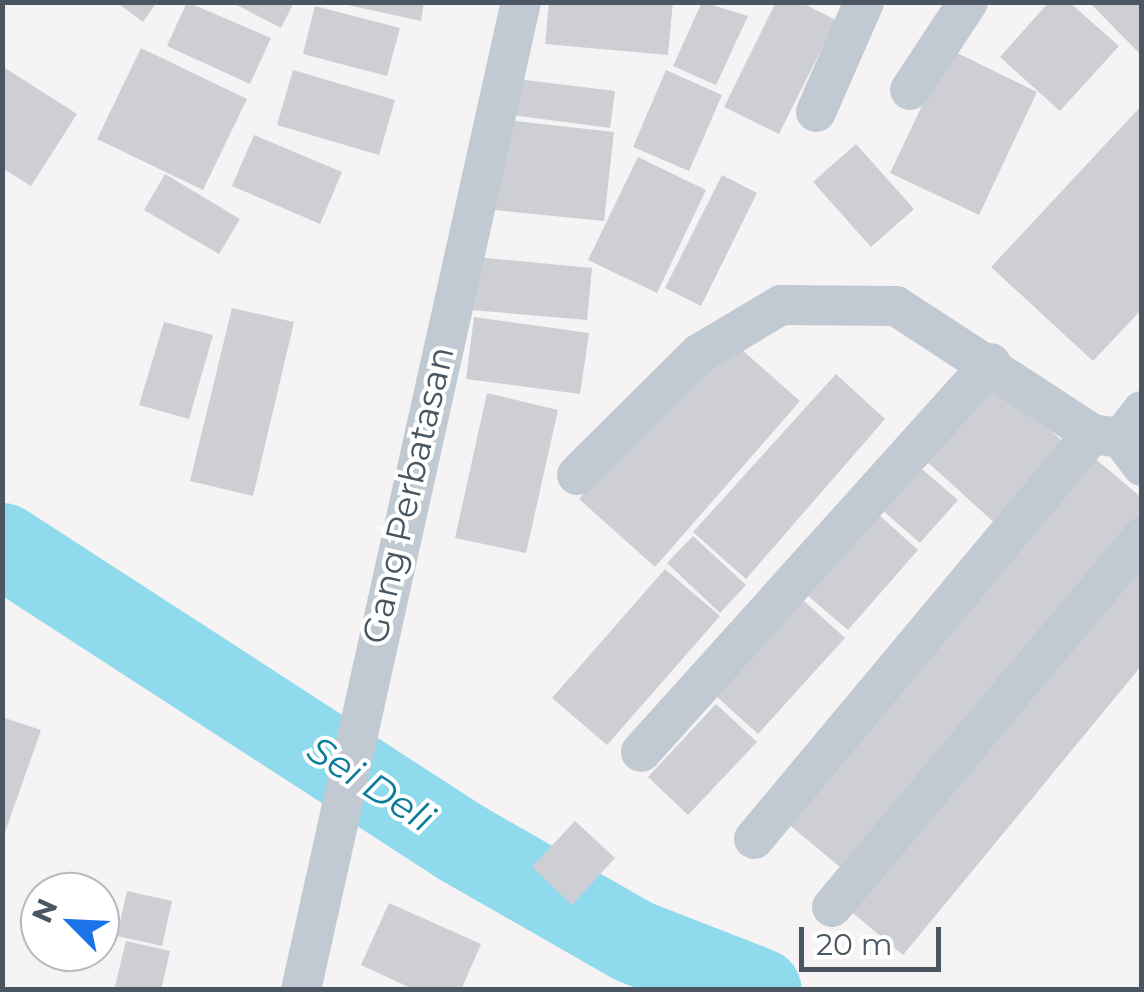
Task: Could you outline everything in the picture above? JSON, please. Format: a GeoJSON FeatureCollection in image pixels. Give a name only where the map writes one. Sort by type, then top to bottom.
{"type":"FeatureCollection","features":[{"type":"Feature","properties":{"kind":"street","name":"Gang Perbatasan"},"geometry":{"type":"LineString","coordinates":[[301,990],[381,610],[521,2]]}},
{"type":"Feature","properties":{"kind":"street"},"geometry":{"type":"LineString","coordinates":[[816,112],[864,2]]}},
{"type":"Feature","properties":{"kind":"street"},"geometry":{"type":"LineString","coordinates":[[910,90],[968,2]]}},
{"type":"Feature","properties":{"kind":"street"},"geometry":{"type":"LineString","coordinates":[[577,475],[699,354],[781,306],[896,306],[1124,437],[754,840]]}},
{"type":"Feature","properties":{"kind":"street"},"geometry":{"type":"LineString","coordinates":[[641,752],[991,362]]}},
{"type":"Feature","properties":{"kind":"street"},"geometry":{"type":"LineString","coordinates":[[832,907],[1142,537]]}},
{"type":"Feature","properties":{"kind":"building"},"geometry":{"type":"Polygon","coordinates":[[[116,2],[157,2],[143,22],[116,2]]]}},
{"type":"Feature","properties":{"kind":"building"},"geometry":{"type":"Polygon","coordinates":[[[187,2],[271,38],[250,84],[167,46],[187,2]]]}},
{"type":"Feature","properties":{"kind":"building"},"geometry":{"type":"Polygon","coordinates":[[[231,2],[294,2],[281,28],[231,2]]]}},
{"type":"Feature","properties":{"kind":"building"},"geometry":{"type":"Polygon","coordinates":[[[334,2],[424,2],[421,21],[334,2]]]}},
{"type":"Feature","properties":{"kind":"building"},"geometry":{"type":"Polygon","coordinates":[[[549,2],[673,2],[668,55],[545,44],[549,2]]]}},
{"type":"Feature","properties":{"kind":"building"},"geometry":{"type":"Polygon","coordinates":[[[702,2],[748,16],[716,85],[673,66],[702,2]]]}},
{"type":"Feature","properties":{"kind":"building"},"geometry":{"type":"Polygon","coordinates":[[[776,2],[800,2],[836,20],[779,134],[724,107],[776,2]]]}},
{"type":"Feature","properties":{"kind":"building"},"geometry":{"type":"Polygon","coordinates":[[[1049,2],[1069,2],[1119,46],[1060,111],[1000,57],[1049,2]]]}},
{"type":"Feature","properties":{"kind":"building"},"geometry":{"type":"Polygon","coordinates":[[[1089,2],[1142,2],[1142,50],[1139,53],[1089,2]]]}},
{"type":"Feature","properties":{"kind":"building"},"geometry":{"type":"Polygon","coordinates":[[[315,6],[400,28],[387,76],[303,54],[315,6]]]}},
{"type":"Feature","properties":{"kind":"building"},"geometry":{"type":"Polygon","coordinates":[[[141,48],[247,99],[203,190],[97,139],[141,48]]]}},
{"type":"Feature","properties":{"kind":"building"},"geometry":{"type":"Polygon","coordinates":[[[949,49],[1037,92],[979,215],[890,173],[949,49]]]}},
{"type":"Feature","properties":{"kind":"building"},"geometry":{"type":"Polygon","coordinates":[[[2,66],[77,114],[31,186],[2,168],[2,66]]]}},
{"type":"Feature","properties":{"kind":"building"},"geometry":{"type":"Polygon","coordinates":[[[293,70],[395,100],[379,155],[277,125],[293,70]]]}},
{"type":"Feature","properties":{"kind":"building"},"geometry":{"type":"Polygon","coordinates":[[[666,70],[722,95],[689,171],[633,147],[666,70]]]}},
{"type":"Feature","properties":{"kind":"building"},"geometry":{"type":"Polygon","coordinates":[[[509,78],[615,91],[610,128],[505,114],[509,78]]]}},
{"type":"Feature","properties":{"kind":"building"},"geometry":{"type":"Polygon","coordinates":[[[1142,105],[1142,309],[1093,361],[991,267],[1142,105]]]}},
{"type":"Feature","properties":{"kind":"building"},"geometry":{"type":"Polygon","coordinates":[[[505,120],[614,132],[604,221],[494,210],[505,120]]]}},
{"type":"Feature","properties":{"kind":"building"},"geometry":{"type":"Polygon","coordinates":[[[254,135],[342,172],[320,224],[232,186],[254,135]]]}},
{"type":"Feature","properties":{"kind":"building"},"geometry":{"type":"Polygon","coordinates":[[[856,144],[914,209],[871,247],[813,182],[856,144]]]}},
{"type":"Feature","properties":{"kind":"building"},"geometry":{"type":"Polygon","coordinates":[[[638,157],[706,190],[657,293],[588,260],[638,157]]]}},
{"type":"Feature","properties":{"kind":"building"},"geometry":{"type":"Polygon","coordinates":[[[165,174],[240,219],[219,254],[144,210],[165,174]]]}},
{"type":"Feature","properties":{"kind":"building"},"geometry":{"type":"Polygon","coordinates":[[[722,175],[757,193],[701,306],[665,288],[722,175]]]}},
{"type":"Feature","properties":{"kind":"building"},"geometry":{"type":"Polygon","coordinates":[[[475,257],[592,268],[587,320],[471,310],[475,257]]]}},
{"type":"Feature","properties":{"kind":"building"},"geometry":{"type":"Polygon","coordinates":[[[232,308],[294,322],[253,496],[190,481],[232,308]]]}},
{"type":"Feature","properties":{"kind":"building"},"geometry":{"type":"Polygon","coordinates":[[[474,317],[589,333],[580,394],[466,379],[474,317]]]}},
{"type":"Feature","properties":{"kind":"building"},"geometry":{"type":"Polygon","coordinates":[[[164,322],[213,335],[189,419],[139,405],[164,322]]]}},
{"type":"Feature","properties":{"kind":"building"},"geometry":{"type":"Polygon","coordinates":[[[732,341],[800,401],[655,567],[579,499],[679,384],[732,341]]]}},
{"type":"Feature","properties":{"kind":"building"},"geometry":{"type":"Polygon","coordinates":[[[836,374],[885,419],[746,579],[693,532],[836,374]]]}},
{"type":"Feature","properties":{"kind":"building"},"geometry":{"type":"Polygon","coordinates":[[[994,380],[1069,447],[998,526],[923,458],[994,380]]]}},
{"type":"Feature","properties":{"kind":"building"},"geometry":{"type":"Polygon","coordinates":[[[487,393],[558,410],[526,553],[455,538],[487,393]]]}},
{"type":"Feature","properties":{"kind":"building"},"geometry":{"type":"Polygon","coordinates":[[[1085,450],[1142,498],[1142,530],[853,878],[780,817],[1085,450]]]}},
{"type":"Feature","properties":{"kind":"building"},"geometry":{"type":"Polygon","coordinates":[[[909,458],[958,500],[920,543],[872,501],[909,458]]]}},
{"type":"Feature","properties":{"kind":"building"},"geometry":{"type":"Polygon","coordinates":[[[878,514],[918,550],[848,630],[807,595],[878,514]]]}},
{"type":"Feature","properties":{"kind":"building"},"geometry":{"type":"Polygon","coordinates":[[[693,536],[746,585],[720,613],[667,563],[693,536]]]}},
{"type":"Feature","properties":{"kind":"building"},"geometry":{"type":"Polygon","coordinates":[[[1142,539],[1142,665],[903,955],[842,904],[1142,539]]]}},
{"type":"Feature","properties":{"kind":"building"},"geometry":{"type":"Polygon","coordinates":[[[665,569],[720,616],[607,745],[552,698],[665,569]]]}},
{"type":"Feature","properties":{"kind":"building"},"geometry":{"type":"Polygon","coordinates":[[[803,600],[845,638],[758,734],[715,695],[803,600]]]}},
{"type":"Feature","properties":{"kind":"building"},"geometry":{"type":"Polygon","coordinates":[[[716,704],[757,742],[688,815],[648,777],[716,704]]]}},
{"type":"Feature","properties":{"kind":"building"},"geometry":{"type":"Polygon","coordinates":[[[2,717],[41,730],[3,838],[2,837],[2,717]]]}},
{"type":"Feature","properties":{"kind":"building"},"geometry":{"type":"Polygon","coordinates":[[[575,821],[615,858],[572,905],[532,867],[575,821]]]}},
{"type":"Feature","properties":{"kind":"building"},"geometry":{"type":"Polygon","coordinates":[[[127,891],[172,901],[162,946],[120,937],[127,891]]]}},
{"type":"Feature","properties":{"kind":"building"},"geometry":{"type":"Polygon","coordinates":[[[389,903],[481,944],[461,990],[415,990],[361,965],[389,903]]]}},
{"type":"Feature","properties":{"kind":"building"},"geometry":{"type":"Polygon","coordinates":[[[126,941],[170,951],[161,990],[114,990],[126,941]]]}},
{"type":"Feature","properties":{"kind":"waterway","name":"Sei Deli"},"geometry":{"type":"LineString","coordinates":[[2,545],[462,843],[633,941],[759,990]]}}]}
